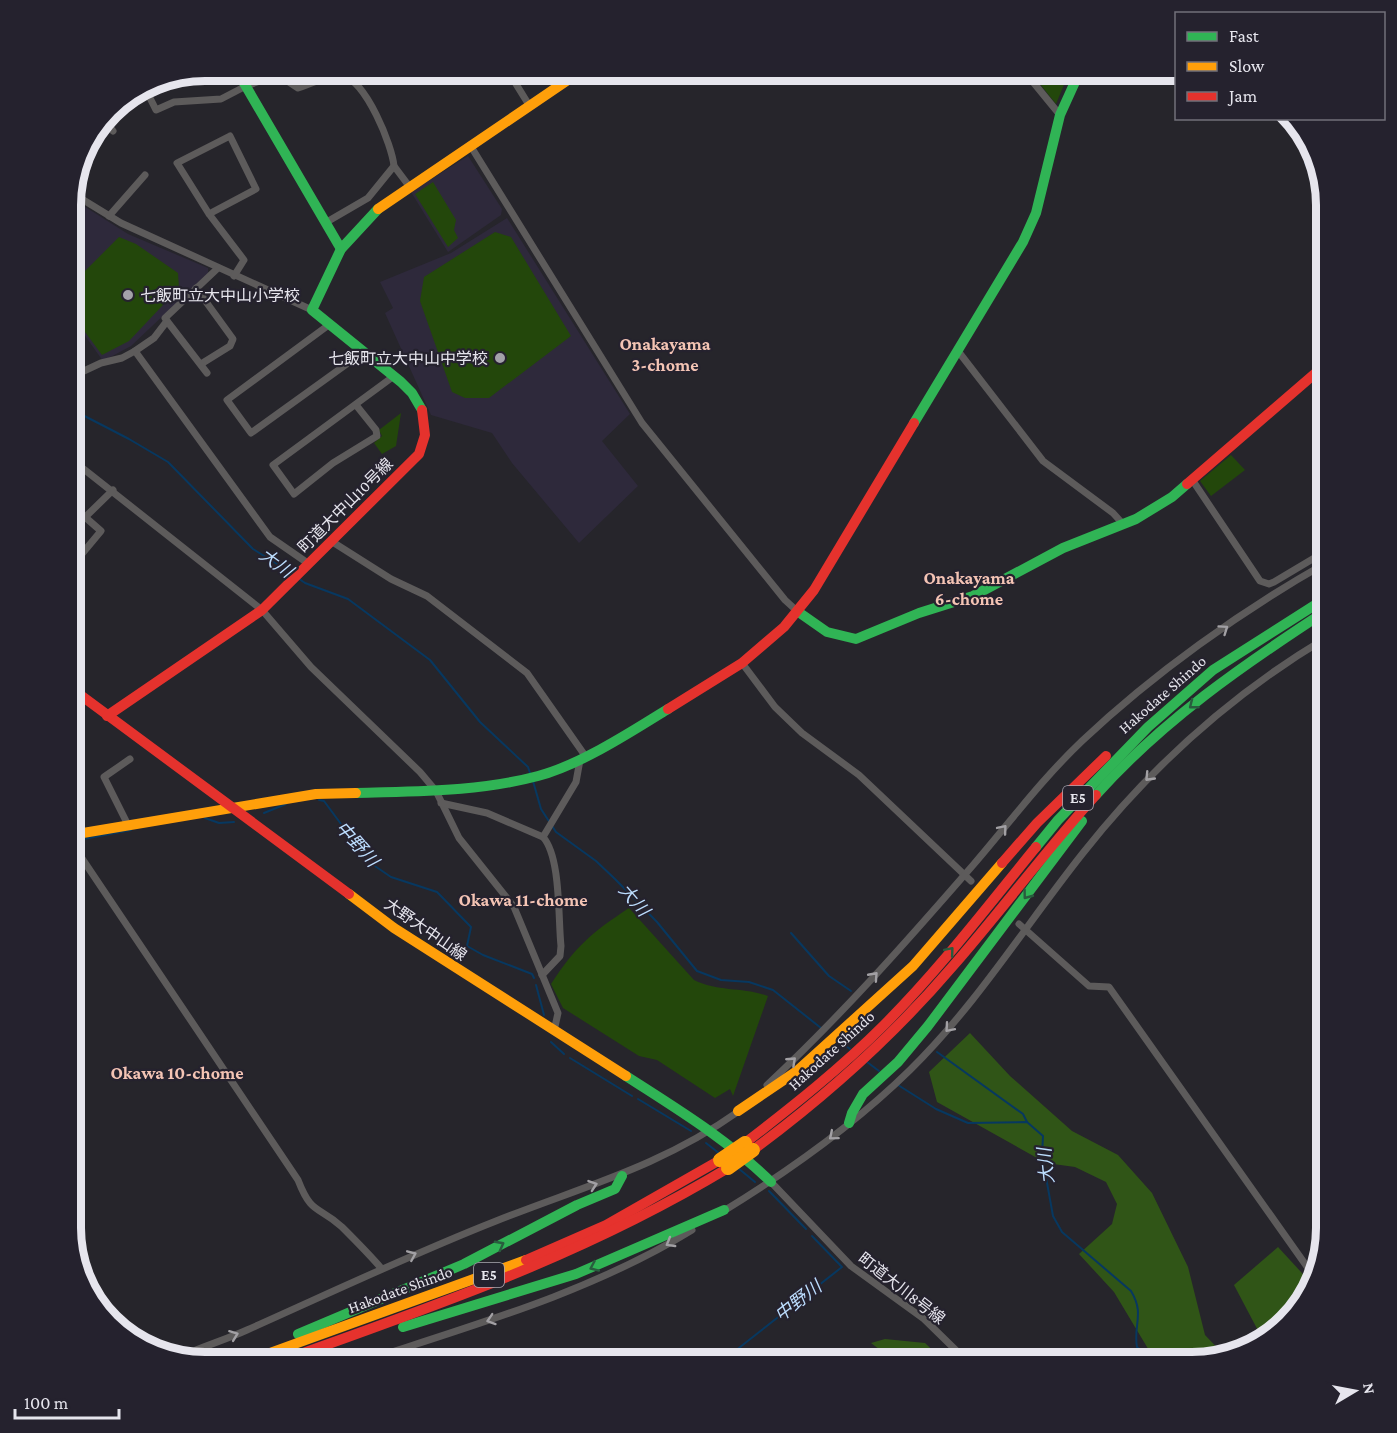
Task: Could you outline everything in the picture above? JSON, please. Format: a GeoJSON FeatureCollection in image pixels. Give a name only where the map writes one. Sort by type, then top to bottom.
{"type":"FeatureCollection","features":[{"type":"Feature","properties":{"kind":"main road"},"geometry":{"type":"LineString","coordinates":[[243,81],[341,249]]}},
{"type":"Feature","properties":{"kind":"main road"},"geometry":{"type":"LineString","coordinates":[[312,310],[341,249],[375,211],[566,81]]}},
{"type":"Feature","properties":{"kind":"main road"},"geometry":{"type":"LineString","coordinates":[[81,833],[316,794],[439,797],[540,776],[583,758],[742,663],[784,627],[798,611],[837,553],[1032,225],[1060,116],[1076,81]]}},
{"type":"Feature","properties":{"kind":"main road","name":"町道大中山10号線"},"geometry":{"type":"LineString","coordinates":[[108,716],[262,610],[405,469],[421,448],[424,430],[423,411],[414,394],[312,310]]}},
{"type":"Feature","properties":{"kind":"main road"},"geometry":{"type":"LineString","coordinates":[[798,611],[827,632],[843,638],[856,639],[919,613],[973,596],[1063,548],[1123,524],[1172,497],[1316,373]]}},
{"type":"Feature","properties":{"kind":"main road","name":"Hakodate Shindo"},"geometry":{"type":"LineString","coordinates":[[873,1044],[1058,820],[1116,757],[1213,670],[1316,604]]}},
{"type":"Feature","properties":{"kind":"main road","name":"Hakodate Shindo"},"geometry":{"type":"LineString","coordinates":[[306,1352],[466,1295],[573,1253],[656,1212],[749,1147],[815,1089],[855,1060],[953,966],[1066,827],[1156,735],[1234,674],[1316,618]]}},
{"type":"Feature","properties":{"kind":"main road"},"geometry":{"type":"LineString","coordinates":[[738,1111],[797,1071],[824,1039],[847,1028],[914,966],[1068,790],[1133,731],[1213,670]]}},
{"type":"Feature","properties":{"kind":"main road","name":"大野大中山線"},"geometry":{"type":"LineString","coordinates":[[81,696],[394,928],[711,1130],[740,1152],[771,1182]]}},
{"type":"Feature","properties":{"kind":"main road"},"geometry":{"type":"LineString","coordinates":[[849,1123],[853,1105],[888,1082],[899,1062],[939,1013],[1083,819],[1156,735]]}},
{"type":"Feature","properties":{"kind":"main road","name":"Hakodate Shindo"},"geometry":{"type":"LineString","coordinates":[[272,1352],[559,1247],[724,1164]]}},
{"type":"Feature","properties":{"kind":"main road"},"geometry":{"type":"LineString","coordinates":[[259,1352],[464,1264],[578,1205],[615,1189],[622,1176]]}},
{"type":"Feature","properties":{"kind":"main road"},"geometry":{"type":"LineString","coordinates":[[313,1352],[508,1297],[576,1274],[724,1210]]}},
{"type":"Feature","properties":{"kind":"street"},"geometry":{"type":"LineString","coordinates":[[148,95],[156,110],[174,102],[221,99],[246,86],[263,81]]}},
{"type":"Feature","properties":{"kind":"street"},"geometry":{"type":"LineString","coordinates":[[288,81],[298,88],[321,81]]}},
{"type":"Feature","properties":{"kind":"street"},"geometry":{"type":"LineString","coordinates":[[350,81],[367,99],[375,113],[393,154],[394,166],[409,186]]}},
{"type":"Feature","properties":{"kind":"street"},"geometry":{"type":"LineString","coordinates":[[514,81],[529,105]]}},
{"type":"Feature","properties":{"kind":"street"},"geometry":{"type":"LineString","coordinates":[[1032,81],[1060,116]]}},
{"type":"Feature","properties":{"kind":"street"},"geometry":{"type":"LineString","coordinates":[[109,126],[113,131]]}},
{"type":"Feature","properties":{"kind":"street"},"geometry":{"type":"LineString","coordinates":[[209,214],[256,189],[230,136],[177,163],[209,214],[244,260],[234,276]]}},
{"type":"Feature","properties":{"kind":"street"},"geometry":{"type":"LineString","coordinates":[[470,145],[642,423],[785,600],[798,611]]}},
{"type":"Feature","properties":{"kind":"street"},"geometry":{"type":"LineString","coordinates":[[325,224],[368,198],[394,166]]}},
{"type":"Feature","properties":{"kind":"street"},"geometry":{"type":"LineString","coordinates":[[109,216],[145,175]]}},
{"type":"Feature","properties":{"kind":"street"},"geometry":{"type":"LineString","coordinates":[[81,198],[109,216],[234,276],[312,310]]}},
{"type":"Feature","properties":{"kind":"street"},"geometry":{"type":"LineString","coordinates":[[207,374],[165,318],[218,268]]}},
{"type":"Feature","properties":{"kind":"street"},"geometry":{"type":"LineString","coordinates":[[196,288],[233,339],[230,346],[201,364]]}},
{"type":"Feature","properties":{"kind":"street"},"geometry":{"type":"LineString","coordinates":[[81,372],[135,351],[154,338],[167,321]]}},
{"type":"Feature","properties":{"kind":"street"},"geometry":{"type":"LineString","coordinates":[[330,324],[227,400],[251,433],[362,353]]}},
{"type":"Feature","properties":{"kind":"street"},"geometry":{"type":"LineString","coordinates":[[135,351],[270,537],[307,567]]}},
{"type":"Feature","properties":{"kind":"street"},"geometry":{"type":"LineString","coordinates":[[958,351],[1043,461],[1113,513],[1123,524]]}},
{"type":"Feature","properties":{"kind":"street"},"geometry":{"type":"LineString","coordinates":[[356,405],[376,430],[377,436],[333,464],[294,494],[273,465],[394,376]]}},
{"type":"Feature","properties":{"kind":"street"},"geometry":{"type":"LineString","coordinates":[[81,466],[262,610],[311,667],[439,797],[459,838],[514,907],[558,1013],[554,1031]]}},
{"type":"Feature","properties":{"kind":"street"},"geometry":{"type":"LineString","coordinates":[[1193,481],[1264,584],[1274,582],[1316,557]]}},
{"type":"Feature","properties":{"kind":"street"},"geometry":{"type":"LineString","coordinates":[[81,521],[113,490]]}},
{"type":"Feature","properties":{"kind":"street"},"geometry":{"type":"LineString","coordinates":[[81,555],[101,531],[85,517]]}},
{"type":"Feature","properties":{"kind":"street"},"geometry":{"type":"LineString","coordinates":[[331,541],[391,579],[427,596],[526,673],[583,758],[576,782],[543,837]]}},
{"type":"Feature","properties":{"kind":"street"},"geometry":{"type":"LineString","coordinates":[[824,1039],[835,1019],[964,875],[1035,790],[1081,742],[1119,707],[1224,628],[1316,569]]}},
{"type":"Feature","properties":{"kind":"street"},"geometry":{"type":"LineString","coordinates":[[888,1082],[911,1069],[991,979],[1081,855],[1165,760],[1230,704],[1316,644]]}},
{"type":"Feature","properties":{"kind":"street"},"geometry":{"type":"LineString","coordinates":[[742,663],[775,706],[802,733],[859,775],[971,881]]}},
{"type":"Feature","properties":{"kind":"street"},"geometry":{"type":"LineString","coordinates":[[128,825],[104,777],[130,759]]}},
{"type":"Feature","properties":{"kind":"street"},"geometry":{"type":"LineString","coordinates":[[439,797],[487,813],[543,837],[552,853],[561,946],[560,956],[542,975]]}},
{"type":"Feature","properties":{"kind":"street"},"geometry":{"type":"LineString","coordinates":[[81,857],[298,1180],[306,1200],[316,1211],[331,1218],[343,1228],[381,1268]]}},
{"type":"Feature","properties":{"kind":"street"},"geometry":{"type":"LineString","coordinates":[[1020,924],[1089,986],[1109,987],[1309,1269]]}},
{"type":"Feature","properties":{"kind":"street"},"geometry":{"type":"LineString","coordinates":[[193,1352],[248,1330],[381,1268],[549,1200],[622,1176],[684,1146],[738,1111]]}},
{"type":"Feature","properties":{"kind":"street"},"geometry":{"type":"LineString","coordinates":[[390,1352],[572,1290],[667,1246],[771,1182],[849,1123]]}},
{"type":"Feature","properties":{"kind":"street","name":"町道大川8号線"},"geometry":{"type":"LineString","coordinates":[[771,1182],[851,1266],[924,1318],[958,1352]]}},
{"type":"Feature","properties":{"kind":"shaded area"},"geometry":{"type":"Polygon","coordinates":[[[468,156],[502,209],[501,215],[448,252],[411,192],[468,156]]]}},
{"type":"Feature","properties":{"kind":"shaded area","name":"七飯町立大中山小学校"},"geometry":{"type":"Polygon","coordinates":[[[81,204],[128,234],[208,268],[208,273],[131,346],[103,361],[81,330],[81,204]]]}},
{"type":"Feature","properties":{"kind":"shaded area","name":"七飯町立大中山中学校"},"geometry":{"type":"Polygon","coordinates":[[[507,218],[630,414],[602,441],[638,486],[579,543],[512,463],[492,433],[431,415],[385,313],[393,308],[380,282],[451,253],[507,218]]]}},
{"type":"Feature","properties":{"kind":"green space"},"geometry":{"type":"Polygon","coordinates":[[[1038,81],[1066,81],[1056,104],[1038,81]]]}},
{"type":"Feature","properties":{"kind":"green space"},"geometry":{"type":"Polygon","coordinates":[[[433,182],[456,220],[454,230],[458,238],[448,247],[415,194],[433,182]]]}},
{"type":"Feature","properties":{"kind":"green space"},"geometry":{"type":"Polygon","coordinates":[[[495,232],[511,237],[571,336],[489,398],[465,398],[452,392],[420,301],[424,277],[495,232]]]}},
{"type":"Feature","properties":{"kind":"green space","name":"七飯町立大中山小学校"},"geometry":{"type":"Polygon","coordinates":[[[119,237],[136,244],[178,273],[179,288],[129,341],[102,355],[81,327],[81,275],[119,237]]]}},
{"type":"Feature","properties":{"kind":"green space"},"geometry":{"type":"Polygon","coordinates":[[[401,413],[396,446],[382,454],[374,443],[382,436],[379,430],[401,413]]]}},
{"type":"Feature","properties":{"kind":"green space"},"geometry":{"type":"Polygon","coordinates":[[[1231,455],[1245,470],[1211,496],[1200,481],[1231,455]]]}},
{"type":"Feature","properties":{"kind":"green space"},"geometry":{"type":"Polygon","coordinates":[[[629,908],[694,980],[712,986],[768,996],[733,1096],[730,1089],[715,1098],[657,1060],[639,1056],[563,1008],[551,984],[585,941],[629,908]]]}},
{"type":"Feature","properties":{"kind":"green space"},"geometry":{"type":"Polygon","coordinates":[[[970,1033],[1010,1076],[1072,1131],[1118,1155],[1152,1193],[1188,1267],[1205,1335],[1219,1349],[1201,1352],[1150,1352],[1114,1292],[1079,1254],[1112,1224],[1117,1204],[1106,1182],[1075,1167],[1046,1163],[937,1102],[929,1072],[970,1033]]]}},
{"type":"Feature","properties":{"kind":"green space"},"geometry":{"type":"Polygon","coordinates":[[[1278,1247],[1305,1277],[1295,1297],[1280,1316],[1259,1332],[1234,1285],[1278,1247]]]}},
{"type":"Feature","properties":{"kind":"green space"},"geometry":{"type":"Polygon","coordinates":[[[885,1339],[925,1343],[934,1352],[883,1352],[871,1343],[885,1339]]]}},
{"type":"Feature","properties":{"kind":"waterway"},"geometry":{"type":"LineString","coordinates":[[1298,142],[1303,155]]}},
{"type":"Feature","properties":{"kind":"waterway"},"geometry":{"type":"LineString","coordinates":[[1305,162],[1314,184]]}},
{"type":"Feature","properties":{"kind":"waterway","name":"大川"},"geometry":{"type":"LineString","coordinates":[[81,414],[168,462],[253,549],[293,574]]}},
{"type":"Feature","properties":{"kind":"waterway","name":"大川"},"geometry":{"type":"LineString","coordinates":[[298,578],[305,583],[348,599],[430,660],[480,722],[528,767],[530,773]]}},
{"type":"Feature","properties":{"kind":"waterway","name":"大川"},"geometry":{"type":"LineString","coordinates":[[533,781],[541,809],[556,832],[596,861],[615,879],[657,922],[697,971],[721,980],[749,982],[773,990],[821,1028]]}},
{"type":"Feature","properties":{"kind":"waterway","name":"中野川"},"geometry":{"type":"LineString","coordinates":[[319,800],[324,801],[369,862],[391,877],[437,892],[471,927],[467,946],[483,955],[532,974],[534,978]]}},
{"type":"Feature","properties":{"kind":"waterway","name":"中野川"},"geometry":{"type":"LineString","coordinates":[[264,813],[286,804]]}},
{"type":"Feature","properties":{"kind":"waterway","name":"中野川"},"geometry":{"type":"LineString","coordinates":[[205,818],[219,823],[234,822]]}},
{"type":"Feature","properties":{"kind":"waterway","name":"中野川"},"geometry":{"type":"LineString","coordinates":[[81,839],[131,830]]}},
{"type":"Feature","properties":{"kind":"waterway"},"geometry":{"type":"LineString","coordinates":[[791,933],[829,976],[851,991]]}},
{"type":"Feature","properties":{"kind":"waterway","name":"中野川"},"geometry":{"type":"LineString","coordinates":[[536,985],[544,1015]]}},
{"type":"Feature","properties":{"kind":"waterway","name":"大川"},"geometry":{"type":"LineString","coordinates":[[838,1040],[850,1049]]}},
{"type":"Feature","properties":{"kind":"waterway","name":"中野川"},"geometry":{"type":"LineString","coordinates":[[551,1042],[564,1054]]}},
{"type":"Feature","properties":{"kind":"waterway"},"geometry":{"type":"LineString","coordinates":[[937,1052],[1023,1114],[1027,1122]]}},
{"type":"Feature","properties":{"kind":"waterway","name":"中野川"},"geometry":{"type":"LineString","coordinates":[[570,1058],[632,1096]]}},
{"type":"Feature","properties":{"kind":"waterway","name":"大川"},"geometry":{"type":"LineString","coordinates":[[867,1062],[879,1071]]}},
{"type":"Feature","properties":{"kind":"waterway","name":"大川"},"geometry":{"type":"LineString","coordinates":[[898,1085],[936,1109],[968,1123],[1027,1122],[1043,1136],[1042,1155],[1053,1216],[1062,1232],[1131,1291],[1138,1313],[1137,1347],[1143,1352]]}},
{"type":"Feature","properties":{"kind":"waterway","name":"中野川"},"geometry":{"type":"LineString","coordinates":[[638,1099],[691,1131]]}},
{"type":"Feature","properties":{"kind":"waterway","name":"中野川"},"geometry":{"type":"LineString","coordinates":[[706,1143],[720,1154]]}},
{"type":"Feature","properties":{"kind":"waterway","name":"中野川"},"geometry":{"type":"LineString","coordinates":[[738,1168],[755,1182]]}},
{"type":"Feature","properties":{"kind":"waterway","name":"中野川"},"geometry":{"type":"LineString","coordinates":[[769,1191],[806,1229]]}},
{"type":"Feature","properties":{"kind":"waterway","name":"中野川"},"geometry":{"type":"LineString","coordinates":[[734,1352],[842,1267],[812,1236]]}},
{"type":"Feature","properties":{"kind":"traffic: fast"},"geometry":{"type":"LineString","coordinates":[[243,81],[341,249]]}},
{"type":"Feature","properties":{"kind":"traffic: fast"},"geometry":{"type":"LineString","coordinates":[[914,423],[1023,242],[1036,213],[1060,115],[1075,81]]}},
{"type":"Feature","properties":{"kind":"traffic: fast"},"geometry":{"type":"LineString","coordinates":[[378,209],[341,249],[312,310],[401,382],[412,393],[422,410]]}},
{"type":"Feature","properties":{"kind":"traffic: fast"},"geometry":{"type":"LineString","coordinates":[[797,611],[827,632],[856,639],[919,613],[973,596],[1063,548],[1136,519],[1172,497],[1187,484]]}},
{"type":"Feature","properties":{"kind":"traffic: fast"},"geometry":{"type":"LineString","coordinates":[[1036,847],[1058,820],[1148,727],[1213,670],[1316,604]]}},
{"type":"Feature","properties":{"kind":"traffic: fast"},"geometry":{"type":"LineString","coordinates":[[1096,795],[1121,768],[1176,718],[1234,673],[1316,618]]}},
{"type":"Feature","properties":{"kind":"traffic: fast"},"geometry":{"type":"LineString","coordinates":[[356,793],[470,788],[538,776],[588,756],[668,709]]}},
{"type":"Feature","properties":{"kind":"traffic: fast"},"geometry":{"type":"LineString","coordinates":[[849,1123],[863,1094],[898,1062],[928,1026],[1082,821]]}},
{"type":"Feature","properties":{"kind":"traffic: fast"},"geometry":{"type":"LineString","coordinates":[[626,1076],[719,1138],[771,1182]]}},
{"type":"Feature","properties":{"kind":"traffic: fast"},"geometry":{"type":"LineString","coordinates":[[298,1334],[464,1264],[577,1205],[615,1189],[622,1176]]}},
{"type":"Feature","properties":{"kind":"traffic: fast"},"geometry":{"type":"LineString","coordinates":[[403,1327],[576,1274],[724,1210]]}},
{"type":"Feature","properties":{"kind":"traffic: slow"},"geometry":{"type":"LineString","coordinates":[[378,209],[566,81]]}},
{"type":"Feature","properties":{"kind":"traffic: slow"},"geometry":{"type":"LineString","coordinates":[[81,833],[316,794],[356,793]]}},
{"type":"Feature","properties":{"kind":"traffic: slow"},"geometry":{"type":"LineString","coordinates":[[738,1111],[797,1071],[913,966],[1002,863]]}},
{"type":"Feature","properties":{"kind":"traffic: slow"},"geometry":{"type":"LineString","coordinates":[[349,894],[394,928],[626,1076]]}},
{"type":"Feature","properties":{"kind":"traffic: slow"},"geometry":{"type":"LineString","coordinates":[[720,1160],[745,1143]]}},
{"type":"Feature","properties":{"kind":"traffic: slow"},"geometry":{"type":"LineString","coordinates":[[728,1168],[753,1150]]}},
{"type":"Feature","properties":{"kind":"traffic: slow"},"geometry":{"type":"LineString","coordinates":[[273,1352],[526,1260]]}},
{"type":"Feature","properties":{"kind":"traffic: jam"},"geometry":{"type":"LineString","coordinates":[[1187,484],[1316,373]]}},
{"type":"Feature","properties":{"kind":"traffic: jam"},"geometry":{"type":"LineString","coordinates":[[107,716],[262,610],[419,454],[425,435],[422,410]]}},
{"type":"Feature","properties":{"kind":"traffic: jam"},"geometry":{"type":"LineString","coordinates":[[668,709],[742,663],[784,627],[814,590],[914,423]]}},
{"type":"Feature","properties":{"kind":"traffic: jam"},"geometry":{"type":"LineString","coordinates":[[81,695],[349,894]]}},
{"type":"Feature","properties":{"kind":"traffic: jam"},"geometry":{"type":"LineString","coordinates":[[1002,863],[1037,823],[1106,756]]}},
{"type":"Feature","properties":{"kind":"traffic: jam"},"geometry":{"type":"LineString","coordinates":[[753,1150],[833,1086],[907,1016],[971,945],[1096,795]]}},
{"type":"Feature","properties":{"kind":"traffic: jam"},"geometry":{"type":"LineString","coordinates":[[745,1143],[799,1101],[884,1025],[943,960],[1036,847]]}},
{"type":"Feature","properties":{"kind":"traffic: jam"},"geometry":{"type":"LineString","coordinates":[[526,1260],[606,1225],[720,1160]]}},
{"type":"Feature","properties":{"kind":"traffic: jam"},"geometry":{"type":"LineString","coordinates":[[306,1352],[451,1299],[564,1253],[674,1199],[728,1168]]}},
{"type":"Feature","properties":{"kind":"place","name":"七飯町立大中山小学校"},"geometry":{"type":"Point","coordinates":[128,295]}},
{"type":"Feature","properties":{"kind":"place","name":"七飯町立大中山中学校"},"geometry":{"type":"Point","coordinates":[500,358]}},
{"type":"Feature","properties":{"kind":"district","name":"Onakayama 3-chome"},"geometry":{"type":"Point","coordinates":[665,354]}},
{"type":"Feature","properties":{"kind":"district","name":"Onakayama 6-chome"},"geometry":{"type":"Point","coordinates":[969,588]}},
{"type":"Feature","properties":{"kind":"district","name":"Okawa 11-chome"},"geometry":{"type":"Point","coordinates":[523,900]}},
{"type":"Feature","properties":{"kind":"district","name":"Okawa 10-chome"},"geometry":{"type":"Point","coordinates":[177,1073]}}]}
